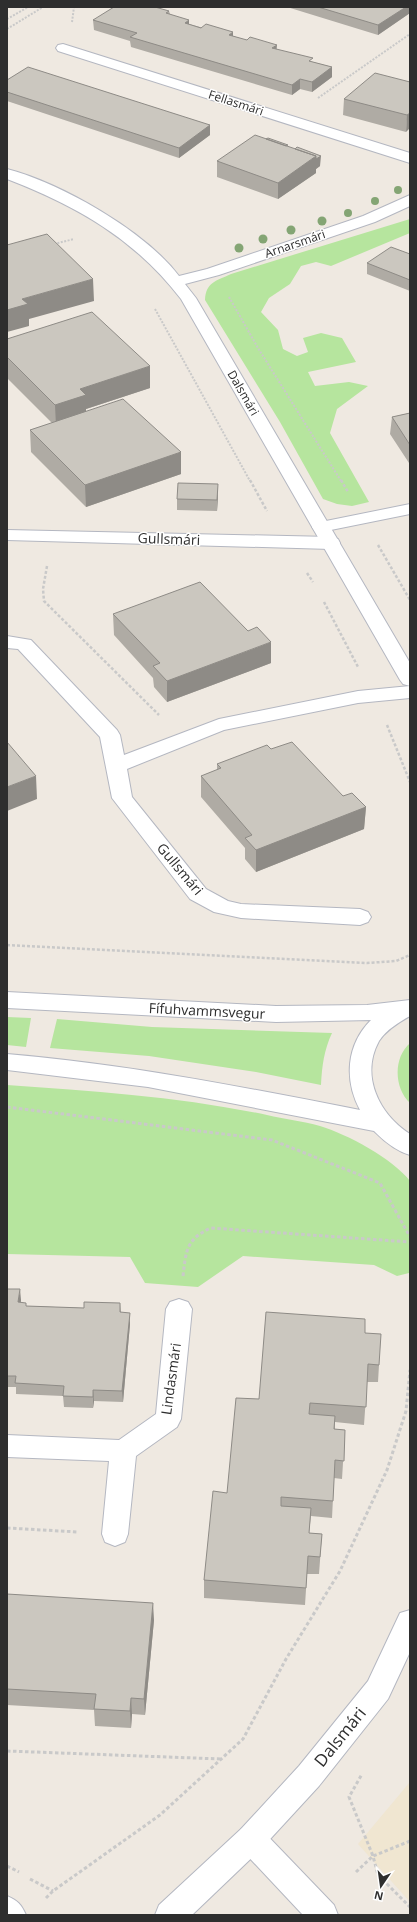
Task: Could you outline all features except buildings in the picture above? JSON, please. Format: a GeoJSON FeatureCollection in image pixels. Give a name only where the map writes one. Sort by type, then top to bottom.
{"type":"FeatureCollection","features":[{"type":"Feature","properties":{"kind":"street","name":"Fellasmári"},"geometry":{"type":"LineString","coordinates":[[63,48],[410,158]]}},
{"type":"Feature","properties":{"kind":"street","name":"Dalsmári"},"geometry":{"type":"LineString","coordinates":[[7,174],[36,184],[93,214],[126,235],[158,261],[177,281],[410,680]]}},
{"type":"Feature","properties":{"kind":"street","name":"Arnarsmári"},"geometry":{"type":"LineString","coordinates":[[177,281],[213,272],[369,219],[410,200]]}},
{"type":"Feature","properties":{"kind":"street"},"geometry":{"type":"LineString","coordinates":[[321,527],[410,509]]}},
{"type":"Feature","properties":{"kind":"street","name":"Gullsmári"},"geometry":{"type":"LineString","coordinates":[[7,534],[331,543]]}},
{"type":"Feature","properties":{"kind":"street","name":"Gullsmári"},"geometry":{"type":"LineString","coordinates":[[7,642],[24,644],[110,735],[122,798],[198,894],[222,907],[242,911],[360,917]]}},
{"type":"Feature","properties":{"kind":"street"},"geometry":{"type":"LineString","coordinates":[[116,766],[219,725],[358,697],[410,692]]}},
{"type":"Feature","properties":{"kind":"street","name":"Fífuhvammsvegur"},"geometry":{"type":"LineString","coordinates":[[7,1000],[276,1014],[367,1013],[408,1006]]}},
{"type":"Feature","properties":{"kind":"street"},"geometry":{"type":"LineString","coordinates":[[408,1006],[385,1021],[369,1038],[361,1058],[359,1080],[366,1102],[380,1123],[399,1140],[410,1146]]}},
{"type":"Feature","properties":{"kind":"street"},"geometry":{"type":"LineString","coordinates":[[7,1062],[128,1074],[209,1088],[380,1123]]}},
{"type":"Feature","properties":{"kind":"street","name":"Lindasmári"},"geometry":{"type":"LineString","coordinates":[[123,1452],[168,1419],[179,1309]]}},
{"type":"Feature","properties":{"kind":"street"},"geometry":{"type":"LineString","coordinates":[[7,1446],[123,1452],[115,1534]]}},
{"type":"Feature","properties":{"kind":"street","name":"Dalsmári"},"geometry":{"type":"LineString","coordinates":[[170,1915],[251,1839],[309,1776],[378,1690],[410,1622]]}},
{"type":"Feature","properties":{"kind":"street"},"geometry":{"type":"LineString","coordinates":[[251,1839],[323,1915]]}},
{"type":"Feature","properties":{"kind":"street"},"geometry":{"type":"LineString","coordinates":[[7,1911],[11,1915]]}},
{"type":"Feature","properties":{"kind":"path"},"geometry":{"type":"LineString","coordinates":[[7,20],[28,7]]}},
{"type":"Feature","properties":{"kind":"path"},"geometry":{"type":"LineString","coordinates":[[7,29],[43,7]]}},
{"type":"Feature","properties":{"kind":"path"},"geometry":{"type":"LineString","coordinates":[[287,120],[410,34]]}},
{"type":"Feature","properties":{"kind":"path"},"geometry":{"type":"LineString","coordinates":[[47,246],[77,238]]}},
{"type":"Feature","properties":{"kind":"path"},"geometry":{"type":"LineString","coordinates":[[228,296],[258,348],[363,518],[410,600]]}},
{"type":"Feature","properties":{"kind":"path"},"geometry":{"type":"LineString","coordinates":[[153,305],[269,514]]}},
{"type":"Feature","properties":{"kind":"path"},"geometry":{"type":"LineString","coordinates":[[51,536],[43,589],[44,601],[182,739]]}},
{"type":"Feature","properties":{"kind":"path"},"geometry":{"type":"LineString","coordinates":[[7,945],[367,963],[396,961],[410,955]]}},
{"type":"Feature","properties":{"kind":"path"},"geometry":{"type":"LineString","coordinates":[[7,1107],[272,1140],[380,1183],[410,1237]]}},
{"type":"Feature","properties":{"kind":"path"},"geometry":{"type":"LineString","coordinates":[[179,1309],[186,1250],[190,1240],[199,1232],[211,1228],[410,1242]]}},
{"type":"Feature","properties":{"kind":"path"},"geometry":{"type":"LineString","coordinates":[[43,1900],[53,1891],[160,1815],[243,1739],[286,1659],[340,1571],[387,1470],[406,1411],[410,1370]]}},
{"type":"Feature","properties":{"kind":"path"},"geometry":{"type":"LineString","coordinates":[[7,1528],[115,1534]]}},
{"type":"Feature","properties":{"kind":"path"},"geometry":{"type":"LineString","coordinates":[[7,1751],[221,1759]]}},
{"type":"Feature","properties":{"kind":"path"},"geometry":{"type":"LineString","coordinates":[[365,1770],[349,1797],[373,1856],[378,1875],[410,1907]]}},
{"type":"Feature","properties":{"kind":"path"},"geometry":{"type":"LineString","coordinates":[[356,1872],[373,1856],[410,1840]]}},
{"type":"Feature","properties":{"kind":"shaded area"},"geometry":{"type":"Polygon","coordinates":[[[410,1782],[410,1902],[358,1844],[410,1782]]]}},
{"type":"Feature","properties":{"kind":"green space"},"geometry":{"type":"Polygon","coordinates":[[[410,219],[410,233],[331,266],[316,262],[301,266],[290,284],[269,298],[261,312],[278,330],[283,349],[297,356],[308,352],[303,338],[321,333],[342,338],[356,362],[308,372],[315,386],[349,382],[368,386],[337,409],[330,433],[369,502],[352,506],[337,504],[323,499],[280,422],[205,300],[207,289],[216,281],[231,274],[410,219]]]}},
{"type":"Feature","properties":{"kind":"green space"},"geometry":{"type":"Polygon","coordinates":[[[7,1017],[31,1018],[26,1047],[7,1045],[7,1017]]]}},
{"type":"Feature","properties":{"kind":"green space"},"geometry":{"type":"Polygon","coordinates":[[[57,1019],[152,1027],[332,1033],[324,1058],[321,1085],[256,1072],[149,1056],[50,1048],[57,1019]]]}},
{"type":"Feature","properties":{"kind":"green space"},"geometry":{"type":"Polygon","coordinates":[[[410,1043],[410,1103],[405,1097],[398,1081],[398,1065],[404,1049],[410,1043]]]}},
{"type":"Feature","properties":{"kind":"green space"},"geometry":{"type":"Polygon","coordinates":[[[7,1085],[105,1092],[170,1099],[235,1109],[320,1126],[356,1141],[393,1164],[410,1181],[409,1273],[397,1276],[374,1265],[243,1256],[198,1287],[145,1283],[130,1257],[7,1254],[7,1085]]]}}]}
